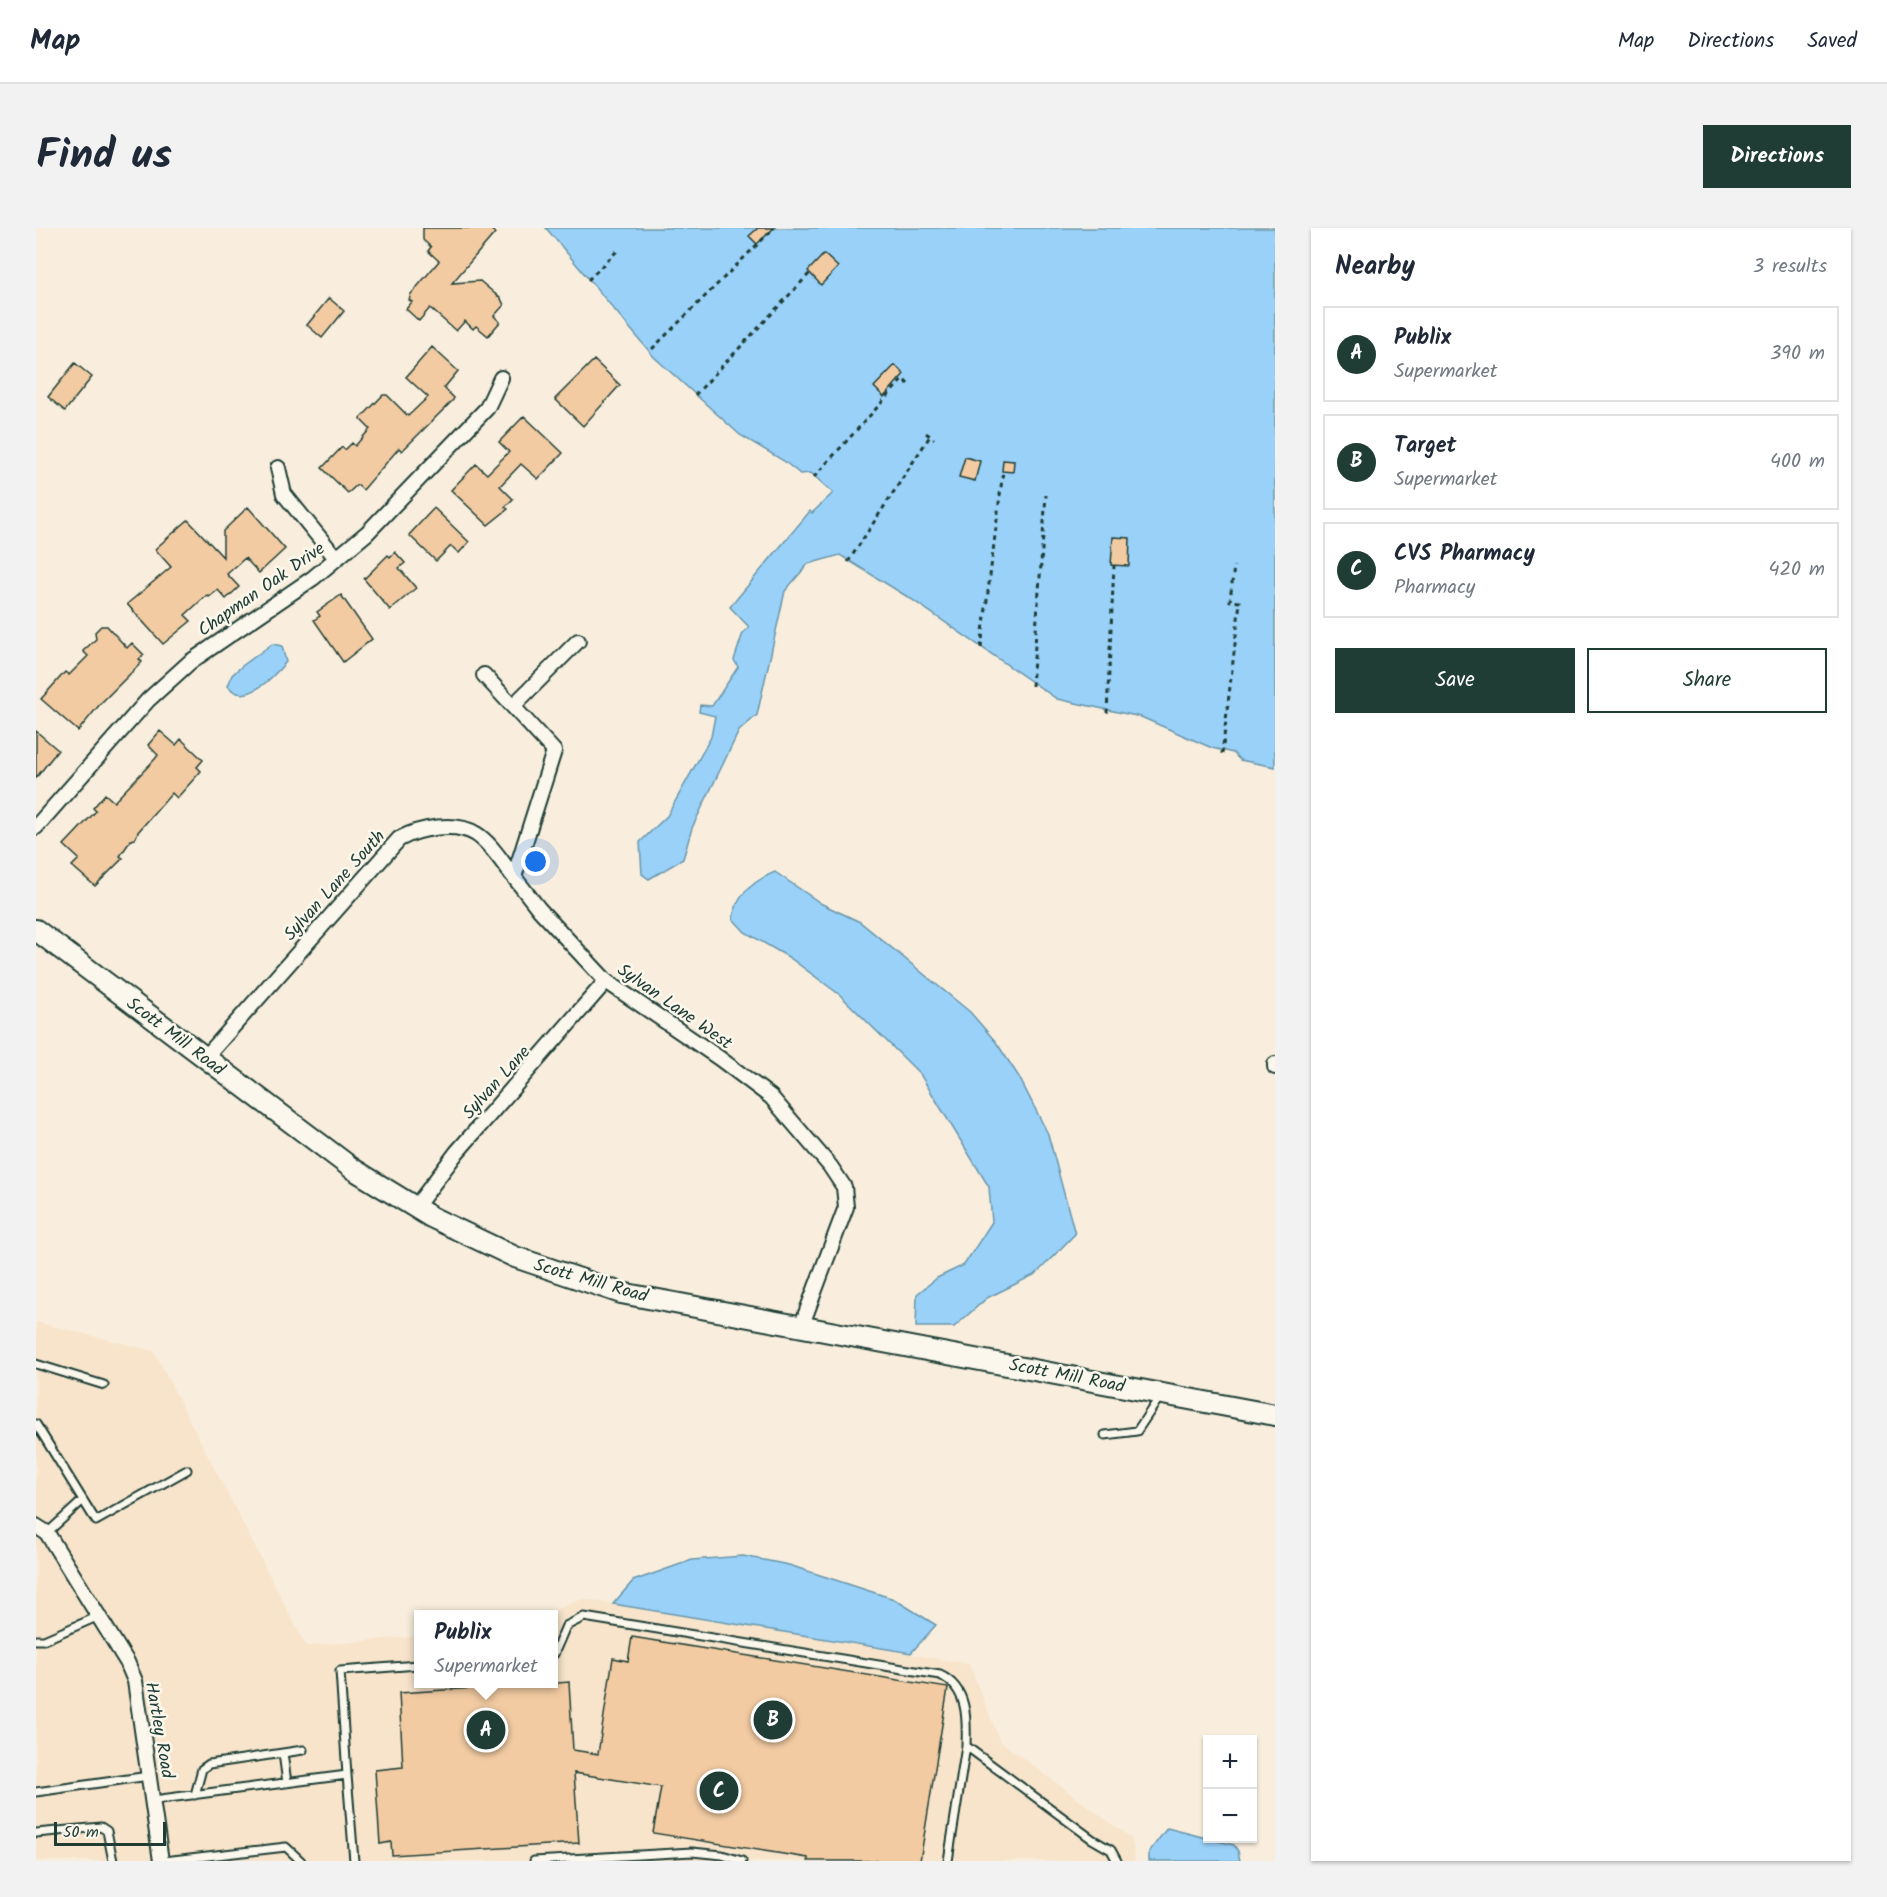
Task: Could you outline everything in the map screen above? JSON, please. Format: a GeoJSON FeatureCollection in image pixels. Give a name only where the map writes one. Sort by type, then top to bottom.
{"type":"FeatureCollection","features":[{"type":"Feature","properties":{"kind":"street","name":"Chapman Oak Drive"},"geometry":{"type":"LineString","coordinates":[[36,827],[148,700],[181,669],[239,626],[313,578],[367,533],[487,408],[501,378]]}},
{"type":"Feature","properties":{"kind":"street"},"geometry":{"type":"LineString","coordinates":[[278,468],[284,494],[336,558]]}},
{"type":"Feature","properties":{"kind":"street"},"geometry":{"type":"LineString","coordinates":[[513,706],[578,641]]}},
{"type":"Feature","properties":{"kind":"street"},"geometry":{"type":"LineString","coordinates":[[484,675],[554,752],[514,877]]}},
{"type":"Feature","properties":{"kind":"street","name":"Sylvan Lane South"},"geometry":{"type":"LineString","coordinates":[[205,1058],[399,839],[410,832],[425,829],[462,829],[477,834],[514,877]]}},
{"type":"Feature","properties":{"kind":"street","name":"Sylvan Lane West"},"geometry":{"type":"LineString","coordinates":[[514,877],[538,909],[606,981],[719,1058],[771,1097],[830,1166],[844,1187],[846,1207],[801,1327]]}},
{"type":"Feature","properties":{"kind":"street","name":"Scott Mill Road"},"geometry":{"type":"LineString","coordinates":[[36,930],[353,1169],[415,1208],[461,1233],[515,1257],[621,1293],[1275,1415]]}},
{"type":"Feature","properties":{"kind":"street","name":"Sylvan Lane"},"geometry":{"type":"LineString","coordinates":[[415,1208],[457,1152],[606,981]]}},
{"type":"Feature","properties":{"kind":"street","name":"Hartley Road"},"geometry":{"type":"LineString","coordinates":[[41,1529],[99,1616],[127,1662],[135,1681],[163,1861]]}},
{"type":"Feature","properties":{"kind":"lane"},"geometry":{"type":"LineString","coordinates":[[36,1364],[104,1385]]}},
{"type":"Feature","properties":{"kind":"lane"},"geometry":{"type":"LineString","coordinates":[[1106,1435],[1137,1431],[1162,1393]]}},
{"type":"Feature","properties":{"kind":"lane"},"geometry":{"type":"LineString","coordinates":[[36,1424],[96,1521],[187,1470]]}},
{"type":"Feature","properties":{"kind":"lane"},"geometry":{"type":"LineString","coordinates":[[41,1529],[82,1501]]}},
{"type":"Feature","properties":{"kind":"lane"},"geometry":{"type":"LineString","coordinates":[[36,1640],[44,1640],[99,1616]]}},
{"type":"Feature","properties":{"kind":"lane"},"geometry":{"type":"LineString","coordinates":[[558,1645],[566,1626],[584,1617],[940,1675],[952,1682],[963,1700],[966,1711],[966,1746],[948,1861]]}},
{"type":"Feature","properties":{"kind":"lane"},"geometry":{"type":"LineString","coordinates":[[354,1861],[340,1671],[414,1665]]}},
{"type":"Feature","properties":{"kind":"lane"},"geometry":{"type":"LineString","coordinates":[[966,1746],[1092,1839],[1111,1850],[1117,1861]]}},
{"type":"Feature","properties":{"kind":"lane"},"geometry":{"type":"LineString","coordinates":[[195,1795],[202,1769],[209,1764],[303,1750]]}},
{"type":"Feature","properties":{"kind":"lane"},"geometry":{"type":"LineString","coordinates":[[283,1753],[287,1783]]}},
{"type":"Feature","properties":{"kind":"lane"},"geometry":{"type":"LineString","coordinates":[[153,1800],[347,1775]]}},
{"type":"Feature","properties":{"kind":"lane"},"geometry":{"type":"LineString","coordinates":[[36,1792],[150,1776]]}},
{"type":"Feature","properties":{"kind":"lane"},"geometry":{"type":"LineString","coordinates":[[36,1833],[101,1827],[107,1831],[113,1861]]}},
{"type":"Feature","properties":{"kind":"lane"},"geometry":{"type":"LineString","coordinates":[[163,1861],[286,1847],[301,1861]]}},
{"type":"Feature","properties":{"kind":"lane"},"geometry":{"type":"LineString","coordinates":[[534,1861],[651,1858],[708,1853],[742,1861]]}},
{"type":"Feature","properties":{"kind":"path"},"geometry":{"type":"LineString","coordinates":[[652,349],[774,228]]}},
{"type":"Feature","properties":{"kind":"path"},"geometry":{"type":"LineString","coordinates":[[588,280],[619,249]]}},
{"type":"Feature","properties":{"kind":"path"},"geometry":{"type":"LineString","coordinates":[[695,395],[810,273]]}},
{"type":"Feature","properties":{"kind":"path"},"geometry":{"type":"LineString","coordinates":[[814,477],[903,379],[911,387]]}},
{"type":"Feature","properties":{"kind":"path"},"geometry":{"type":"LineString","coordinates":[[848,562],[930,436]]}},
{"type":"Feature","properties":{"kind":"path"},"geometry":{"type":"LineString","coordinates":[[981,648],[1003,471]]}},
{"type":"Feature","properties":{"kind":"path"},"geometry":{"type":"LineString","coordinates":[[1032,686],[1046,495]]}},
{"type":"Feature","properties":{"kind":"path"},"geometry":{"type":"LineString","coordinates":[[1107,713],[1114,565]]}},
{"type":"Feature","properties":{"kind":"path"},"geometry":{"type":"LineString","coordinates":[[1222,754],[1240,602],[1230,601],[1234,566]]}},
{"type":"Feature","properties":{"kind":"shaded area"},"geometry":{"type":"Polygon","coordinates":[[[36,1322],[154,1351],[306,1646],[414,1636],[414,1688],[558,1688],[558,1610],[555,1610],[582,1599],[969,1664],[1000,1741],[1132,1839],[1135,1861],[36,1861],[36,1322]]]}},
{"type":"Feature","properties":{"kind":"water"},"geometry":{"type":"Polygon","coordinates":[[[546,228],[1275,228],[1275,767],[1240,760],[1233,753],[1212,748],[1141,717],[1057,699],[911,599],[840,555],[808,564],[785,591],[757,715],[739,731],[692,828],[683,859],[649,879],[642,874],[640,842],[667,816],[711,737],[715,716],[699,712],[700,705],[712,706],[738,667],[734,660],[743,633],[749,627],[730,607],[810,511],[812,513],[833,493],[811,473],[800,474],[784,461],[740,435],[654,357],[546,228]]]}},
{"type":"Feature","properties":{"kind":"water"},"geometry":{"type":"Polygon","coordinates":[[[272,644],[282,646],[286,662],[274,675],[258,688],[242,694],[228,686],[232,675],[272,644]]]}},
{"type":"Feature","properties":{"kind":"water"},"geometry":{"type":"Polygon","coordinates":[[[775,872],[822,904],[860,922],[970,1012],[996,1042],[1019,1077],[1048,1134],[1075,1234],[1036,1274],[987,1298],[954,1327],[916,1327],[917,1294],[937,1278],[964,1265],[992,1222],[989,1187],[920,1074],[840,995],[790,958],[745,932],[733,919],[738,903],[747,890],[753,884],[775,872]]]}},
{"type":"Feature","properties":{"kind":"water"},"geometry":{"type":"Polygon","coordinates":[[[743,1556],[789,1565],[894,1599],[936,1625],[911,1653],[613,1604],[633,1581],[692,1560],[743,1556]]]}},
{"type":"Feature","properties":{"kind":"water"},"geometry":{"type":"Polygon","coordinates":[[[1167,1828],[1203,1837],[1203,1843],[1234,1845],[1240,1861],[1149,1861],[1149,1852],[1167,1828]]]}},
{"type":"Feature","properties":{"kind":"building"},"geometry":{"type":"Polygon","coordinates":[[[423,228],[489,228],[495,233],[452,283],[480,281],[501,299],[504,305],[494,316],[500,322],[488,336],[476,326],[473,329],[465,321],[456,331],[430,308],[419,321],[406,309],[412,302],[409,300],[411,294],[439,261],[428,251],[431,247],[423,240],[423,228]]]}},
{"type":"Feature","properties":{"kind":"building"},"geometry":{"type":"Polygon","coordinates":[[[758,228],[774,228],[757,244],[749,236],[758,228]]]}},
{"type":"Feature","properties":{"kind":"building"},"geometry":{"type":"Polygon","coordinates":[[[824,254],[838,267],[821,285],[808,271],[824,254]]]}},
{"type":"Feature","properties":{"kind":"building"},"geometry":{"type":"Polygon","coordinates":[[[329,298],[344,311],[322,338],[307,325],[329,298]]]}},
{"type":"Feature","properties":{"kind":"building"},"geometry":{"type":"Polygon","coordinates":[[[432,347],[458,371],[444,388],[454,398],[453,400],[402,451],[399,448],[363,490],[357,485],[348,493],[322,468],[342,447],[345,450],[352,443],[355,446],[370,429],[360,419],[383,395],[387,395],[408,416],[428,397],[406,377],[432,347]]]}},
{"type":"Feature","properties":{"kind":"building"},"geometry":{"type":"Polygon","coordinates":[[[594,360],[620,385],[583,426],[555,399],[594,360]]]}},
{"type":"Feature","properties":{"kind":"building"},"geometry":{"type":"Polygon","coordinates":[[[75,363],[92,377],[65,411],[48,397],[75,363]]]}},
{"type":"Feature","properties":{"kind":"building"},"geometry":{"type":"Polygon","coordinates":[[[895,365],[904,374],[884,397],[874,387],[895,365]]]}},
{"type":"Feature","properties":{"kind":"building"},"geometry":{"type":"Polygon","coordinates":[[[524,416],[563,453],[538,479],[521,464],[500,486],[513,499],[505,507],[508,509],[488,525],[451,490],[476,464],[487,474],[509,452],[499,442],[524,416]]]}},
{"type":"Feature","properties":{"kind":"building"},"geometry":{"type":"Polygon","coordinates":[[[965,457],[980,461],[975,481],[959,477],[965,457]]]}},
{"type":"Feature","properties":{"kind":"building"},"geometry":{"type":"Polygon","coordinates":[[[1003,460],[1014,461],[1013,472],[1002,471],[1003,460]]]}},
{"type":"Feature","properties":{"kind":"building"},"geometry":{"type":"Polygon","coordinates":[[[248,507],[285,549],[259,573],[245,558],[227,574],[239,587],[226,599],[218,590],[209,597],[207,595],[185,615],[191,621],[163,644],[127,604],[171,567],[155,549],[188,520],[223,557],[223,531],[248,507]]]}},
{"type":"Feature","properties":{"kind":"building"},"geometry":{"type":"Polygon","coordinates":[[[434,508],[469,542],[459,553],[451,546],[436,561],[409,535],[434,508]]]}},
{"type":"Feature","properties":{"kind":"building"},"geometry":{"type":"Polygon","coordinates":[[[1113,537],[1130,538],[1129,566],[1111,565],[1113,537]]]}},
{"type":"Feature","properties":{"kind":"building"},"geometry":{"type":"Polygon","coordinates":[[[395,552],[405,563],[399,568],[416,588],[390,610],[364,579],[388,555],[390,557],[395,552]]]}},
{"type":"Feature","properties":{"kind":"building"},"geometry":{"type":"Polygon","coordinates":[[[341,595],[372,639],[343,662],[314,620],[320,616],[317,612],[341,595]]]}},
{"type":"Feature","properties":{"kind":"building"},"geometry":{"type":"Polygon","coordinates":[[[101,626],[107,626],[127,648],[132,643],[144,655],[139,659],[142,662],[101,703],[78,731],[41,699],[65,672],[69,675],[88,656],[83,651],[96,639],[95,632],[101,626]]]}},
{"type":"Feature","properties":{"kind":"building"},"geometry":{"type":"Polygon","coordinates":[[[36,731],[58,750],[36,778],[36,731]]]}},
{"type":"Feature","properties":{"kind":"building"},"geometry":{"type":"Polygon","coordinates":[[[160,731],[176,745],[181,739],[201,758],[203,760],[197,767],[201,771],[177,798],[172,793],[138,832],[135,839],[131,840],[120,856],[123,858],[95,886],[72,866],[79,859],[64,845],[96,811],[93,808],[105,794],[114,802],[155,759],[158,755],[148,745],[160,731]]]}},
{"type":"Feature","properties":{"kind":"building"},"geometry":{"type":"Polygon","coordinates":[[[632,1637],[948,1688],[920,1861],[808,1861],[808,1858],[653,1833],[661,1787],[574,1773],[579,1843],[392,1855],[391,1842],[380,1844],[375,1770],[403,1767],[399,1693],[474,1688],[558,1688],[558,1683],[569,1682],[573,1750],[598,1754],[613,1658],[628,1661],[632,1637]]]}},
{"type":"Feature","properties":{"kind":"place","name":"Target"},"geometry":{"type":"Point","coordinates":[773,1720]}},
{"type":"Feature","properties":{"kind":"place","name":"Publix"},"geometry":{"type":"Point","coordinates":[486,1730]}},
{"type":"Feature","properties":{"kind":"place","name":"CVS Pharmacy"},"geometry":{"type":"Point","coordinates":[719,1791]}}]}
